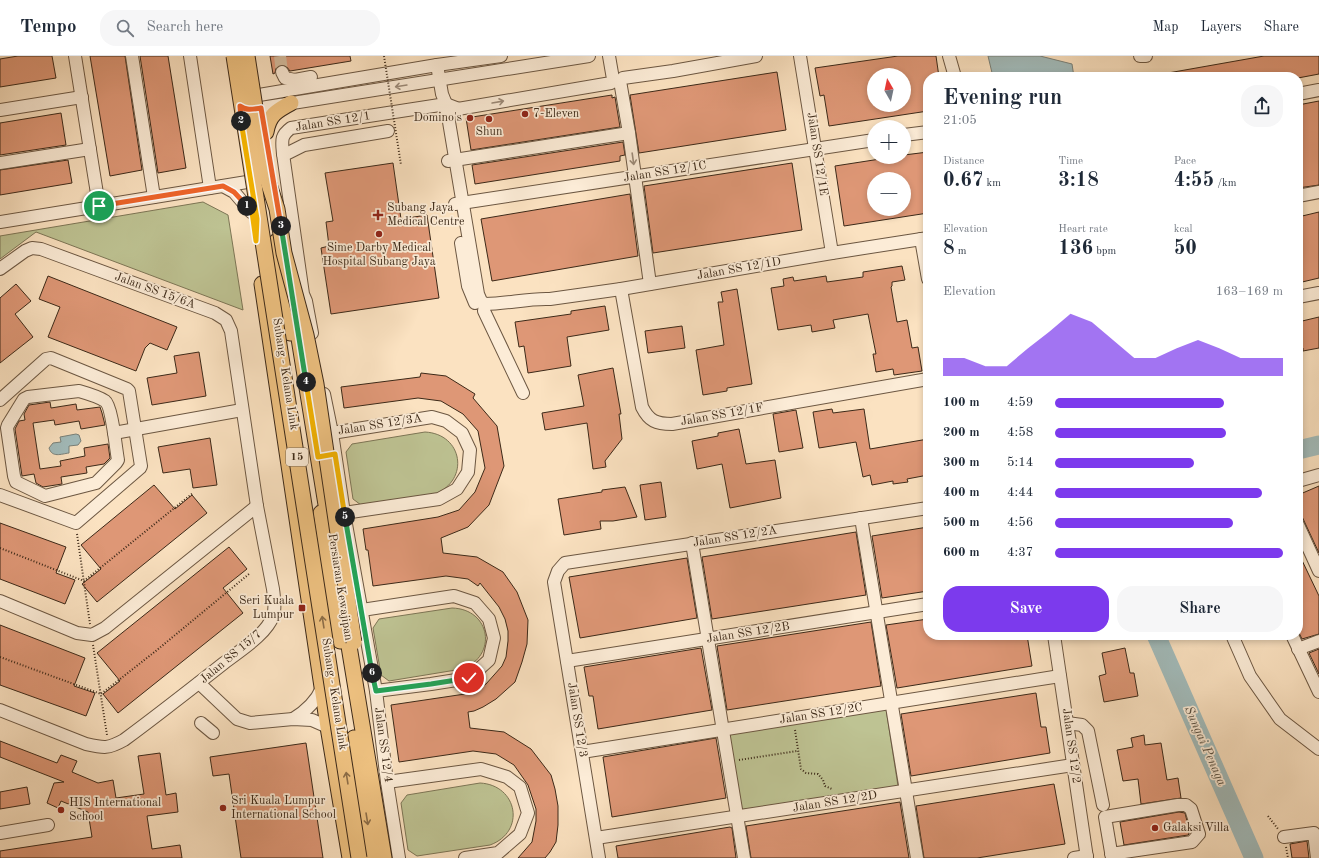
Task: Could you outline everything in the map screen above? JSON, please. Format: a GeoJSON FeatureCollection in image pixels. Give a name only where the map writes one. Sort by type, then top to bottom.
{"type":"FeatureCollection","features":[{"type":"Feature","properties":{"kind":"main road"},"geometry":{"type":"LineString","coordinates":[[227,56],[237,102],[247,182],[322,688],[350,858]]}},
{"type":"Feature","properties":{"kind":"main road","name":"Subang - Kelana Link"},"geometry":{"type":"LineString","coordinates":[[234,56],[359,858]]}},
{"type":"Feature","properties":{"kind":"main road","name":"15"},"geometry":{"type":"LineString","coordinates":[[247,56],[265,172]]}},
{"type":"Feature","properties":{"kind":"main road","name":"Persiaran Kewajipan"},"geometry":{"type":"LineString","coordinates":[[254,56],[260,101],[384,858]]}},
{"type":"Feature","properties":{"kind":"main road"},"geometry":{"type":"LineString","coordinates":[[237,102],[240,102],[246,98],[260,101]]}},
{"type":"Feature","properties":{"kind":"main road"},"geometry":{"type":"LineString","coordinates":[[237,102],[240,111],[257,219],[256,241]]}},
{"type":"Feature","properties":{"kind":"main road"},"geometry":{"type":"LineString","coordinates":[[266,132],[267,123],[272,115],[279,109],[291,103]]}},
{"type":"Feature","properties":{"kind":"main road"},"geometry":{"type":"LineString","coordinates":[[265,172],[277,209],[284,254],[306,335],[316,384],[359,677],[388,858]]}},
{"type":"Feature","properties":{"kind":"main road","name":"Subang - Kelana Link"},"geometry":{"type":"LineString","coordinates":[[265,172],[282,287],[323,523],[373,858]]}},
{"type":"Feature","properties":{"kind":"street"},"geometry":{"type":"LineString","coordinates":[[75,56],[99,206]]}},
{"type":"Feature","properties":{"kind":"street"},"geometry":{"type":"LineString","coordinates":[[132,56],[154,197]]}},
{"type":"Feature","properties":{"kind":"street"},"geometry":{"type":"LineString","coordinates":[[190,56],[210,188]]}},
{"type":"Feature","properties":{"kind":"street"},"geometry":{"type":"LineString","coordinates":[[260,101],[377,74],[495,56]]}},
{"type":"Feature","properties":{"kind":"street"},"geometry":{"type":"LineString","coordinates":[[495,56],[504,69]]}},
{"type":"Feature","properties":{"kind":"street"},"geometry":{"type":"LineString","coordinates":[[491,71],[495,56]]}},
{"type":"Feature","properties":{"kind":"street","name":"Jalan SS 12/1"},"geometry":{"type":"LineString","coordinates":[[260,101],[291,103],[589,56]]}},
{"type":"Feature","properties":{"kind":"street","name":"Jalan SS 12/1"},"geometry":{"type":"LineString","coordinates":[[306,301],[303,294],[286,153],[282,142],[284,134],[291,128],[611,83],[613,82],[613,79],[609,56]]}},
{"type":"Feature","properties":{"kind":"street"},"geometry":{"type":"LineString","coordinates":[[650,284],[629,133],[620,81],[623,78],[756,56]]}},
{"type":"Feature","properties":{"kind":"street","name":"Jalan SS 12/1E"},"geometry":{"type":"LineString","coordinates":[[800,56],[832,253]]}},
{"type":"Feature","properties":{"kind":"street"},"geometry":{"type":"LineString","coordinates":[[949,56],[953,72]]}},
{"type":"Feature","properties":{"kind":"street"},"geometry":{"type":"LineString","coordinates":[[1140,56],[1146,56]]}},
{"type":"Feature","properties":{"kind":"street"},"geometry":{"type":"LineString","coordinates":[[437,65],[446,106],[452,161],[459,204],[478,294],[523,393]]}},
{"type":"Feature","properties":{"kind":"street"},"geometry":{"type":"LineString","coordinates":[[282,72],[285,78],[294,80],[376,67],[377,74]]}},
{"type":"Feature","properties":{"kind":"street"},"geometry":{"type":"LineString","coordinates":[[1303,93],[1319,90]]}},
{"type":"Feature","properties":{"kind":"street"},"geometry":{"type":"LineString","coordinates":[[0,110],[82,97]]}},
{"type":"Feature","properties":{"kind":"street"},"geometry":{"type":"LineString","coordinates":[[286,153],[304,145],[388,131]]}},
{"type":"Feature","properties":{"kind":"street"},"geometry":{"type":"LineString","coordinates":[[452,161],[629,133]]}},
{"type":"Feature","properties":{"kind":"street"},"geometry":{"type":"LineString","coordinates":[[911,135],[923,133]]}},
{"type":"Feature","properties":{"kind":"street","name":"Jalan SS 12/1C"},"geometry":{"type":"LineString","coordinates":[[459,204],[867,141]]}},
{"type":"Feature","properties":{"kind":"street"},"geometry":{"type":"LineString","coordinates":[[0,163],[90,149]]}},
{"type":"Feature","properties":{"kind":"street"},"geometry":{"type":"LineString","coordinates":[[0,222],[247,182]]}},
{"type":"Feature","properties":{"kind":"street"},"geometry":{"type":"LineString","coordinates":[[223,186],[234,192],[252,212]]}},
{"type":"Feature","properties":{"kind":"street"},"geometry":{"type":"LineString","coordinates":[[1303,195],[1319,192]]}},
{"type":"Feature","properties":{"kind":"street","name":"Jalan SS 12/1D"},"geometry":{"type":"LineString","coordinates":[[484,308],[539,304],[550,299],[621,289],[832,253],[923,239]]}},
{"type":"Feature","properties":{"kind":"street","name":"Jalan SS 15/6A"},"geometry":{"type":"LineString","coordinates":[[0,270],[25,251],[32,248],[41,249],[215,313],[226,320],[231,331],[242,410]]}},
{"type":"Feature","properties":{"kind":"street","name":"Jalan SS 12/1F"},"geometry":{"type":"LineString","coordinates":[[621,289],[642,407],[646,415],[653,421],[661,424],[672,424],[923,380]]}},
{"type":"Feature","properties":{"kind":"street"},"geometry":{"type":"LineString","coordinates":[[1303,296],[1319,293]]}},
{"type":"Feature","properties":{"kind":"street","name":"Jalan SS 12/4"},"geometry":{"type":"LineString","coordinates":[[306,301],[332,433],[344,513],[376,691],[399,858]]}},
{"type":"Feature","properties":{"kind":"street"},"geometry":{"type":"LineString","coordinates":[[0,400],[46,359],[51,358],[127,389],[129,391],[141,466],[76,523],[0,495]]}},
{"type":"Feature","properties":{"kind":"street"},"geometry":{"type":"LineString","coordinates":[[79,391],[106,402],[109,406],[114,433],[118,460],[96,482],[45,496],[16,482],[7,428],[24,399],[28,397],[79,391]]}},
{"type":"Feature","properties":{"kind":"street"},"geometry":{"type":"LineString","coordinates":[[114,433],[242,410]]}},
{"type":"Feature","properties":{"kind":"street","name":"Jalan SS 15/7"},"geometry":{"type":"LineString","coordinates":[[0,710],[86,744],[109,747],[124,740],[199,683],[257,637],[266,626],[273,616],[273,589],[257,506],[242,410]]}},
{"type":"Feature","properties":{"kind":"street","name":"Jalan SS 12/3A"},"geometry":{"type":"LineString","coordinates":[[332,433],[432,416],[446,421],[462,433],[470,450],[468,472],[456,489],[439,499],[344,513]]}},
{"type":"Feature","properties":{"kind":"street"},"geometry":{"type":"LineString","coordinates":[[318,457],[335,454]]}},
{"type":"Feature","properties":{"kind":"street"},"geometry":{"type":"LineString","coordinates":[[1303,480],[1319,475]]}},
{"type":"Feature","properties":{"kind":"street"},"geometry":{"type":"LineString","coordinates":[[0,601],[77,633],[92,635],[105,628],[257,506]]}},
{"type":"Feature","properties":{"kind":"street","name":"Jalan SS 12/2A"},"geometry":{"type":"LineString","coordinates":[[554,582],[558,571],[565,563],[923,509]]}},
{"type":"Feature","properties":{"kind":"street"},"geometry":{"type":"LineString","coordinates":[[861,518],[917,858]]}},
{"type":"Feature","properties":{"kind":"street"},"geometry":{"type":"LineString","coordinates":[[1303,536],[1319,571]]}},
{"type":"Feature","properties":{"kind":"street"},"geometry":{"type":"LineString","coordinates":[[692,543],[744,858]]}},
{"type":"Feature","properties":{"kind":"street","name":"Jalan SS 12/3"},"geometry":{"type":"LineString","coordinates":[[554,582],[599,858]]}},
{"type":"Feature","properties":{"kind":"street"},"geometry":{"type":"LineString","coordinates":[[362,610],[454,596],[475,603],[489,619],[494,638],[489,660],[469,678],[376,691]]}},
{"type":"Feature","properties":{"kind":"street","name":"Jalan SS 12/2B"},"geometry":{"type":"LineString","coordinates":[[567,661],[923,605]]}},
{"type":"Feature","properties":{"kind":"street","name":"Jalan SS 12/2"},"geometry":{"type":"LineString","coordinates":[[1055,640],[1087,857]]}},
{"type":"Feature","properties":{"kind":"street"},"geometry":{"type":"LineString","coordinates":[[1234,640],[1250,676],[1280,719],[1319,749]]}},
{"type":"Feature","properties":{"kind":"street"},"geometry":{"type":"LineString","coordinates":[[1294,640],[1319,692]]}},
{"type":"Feature","properties":{"kind":"street"},"geometry":{"type":"LineString","coordinates":[[1298,649],[1319,640]]}},
{"type":"Feature","properties":{"kind":"street","name":"Jalan SS 12/2C"},"geometry":{"type":"LineString","coordinates":[[582,752],[1060,676]]}},
{"type":"Feature","properties":{"kind":"street"},"geometry":{"type":"LineString","coordinates":[[199,683],[237,719],[250,723],[293,719],[312,720],[328,727]]}},
{"type":"Feature","properties":{"kind":"street"},"geometry":{"type":"LineString","coordinates":[[293,719],[312,704],[319,696],[322,688]]}},
{"type":"Feature","properties":{"kind":"street"},"geometry":{"type":"LineString","coordinates":[[201,723],[213,733]]}},
{"type":"Feature","properties":{"kind":"street"},"geometry":{"type":"LineString","coordinates":[[1067,723],[1082,725],[1088,731],[1103,805]]}},
{"type":"Feature","properties":{"kind":"street","name":"Jalan SS 12/2D"},"geometry":{"type":"LineString","coordinates":[[596,838],[1073,765]]}},
{"type":"Feature","properties":{"kind":"street"},"geometry":{"type":"LineString","coordinates":[[388,782],[481,769],[506,777],[520,788],[528,812],[520,834],[498,853],[465,858]]}},
{"type":"Feature","properties":{"kind":"street"},"geometry":{"type":"LineString","coordinates":[[1178,805],[1186,805],[1192,809],[1199,834],[1192,842],[1112,856],[1105,817],[1178,805]]}},
{"type":"Feature","properties":{"kind":"street"},"geometry":{"type":"LineString","coordinates":[[0,833],[48,825]]}},
{"type":"Feature","properties":{"kind":"street"},"geometry":{"type":"LineString","coordinates":[[1284,837],[1316,832],[1317,858]]}},
{"type":"Feature","properties":{"kind":"street"},"geometry":{"type":"LineString","coordinates":[[1074,858],[1087,857]]}},
{"type":"Feature","properties":{"kind":"path"},"geometry":{"type":"LineString","coordinates":[[384,56],[401,165]]}},
{"type":"Feature","properties":{"kind":"path"},"geometry":{"type":"LineString","coordinates":[[0,548],[84,581],[193,493]]}},
{"type":"Feature","properties":{"kind":"path"},"geometry":{"type":"LineString","coordinates":[[0,657],[101,694],[249,574]]}},
{"type":"Feature","properties":{"kind":"path"},"geometry":{"type":"LineString","coordinates":[[793,719],[801,769],[806,773],[818,774],[823,780],[825,786],[832,789]]}},
{"type":"Feature","properties":{"kind":"path"},"geometry":{"type":"LineString","coordinates":[[735,761],[797,751]]}},
{"type":"Feature","properties":{"kind":"green space"},"geometry":{"type":"Polygon","coordinates":[[[203,202],[228,215],[243,310],[36,232],[0,259],[0,236],[203,202]]]}},
{"type":"Feature","properties":{"kind":"green space"},"geometry":{"type":"Polygon","coordinates":[[[425,432],[438,435],[448,441],[454,449],[457,458],[457,469],[454,479],[446,487],[435,494],[361,505],[353,499],[346,452],[352,444],[425,432]]]}},
{"type":"Feature","properties":{"kind":"green space"},"geometry":{"type":"Polygon","coordinates":[[[452,608],[465,610],[475,616],[482,624],[485,634],[485,644],[481,654],[474,663],[462,669],[389,681],[381,675],[373,628],[379,619],[452,608]]]}},
{"type":"Feature","properties":{"kind":"green space"},"geometry":{"type":"Polygon","coordinates":[[[886,709],[898,786],[740,810],[728,734],[886,709]]]}},
{"type":"Feature","properties":{"kind":"green space"},"geometry":{"type":"Polygon","coordinates":[[[480,783],[493,786],[503,792],[509,800],[513,810],[513,820],[509,830],[501,839],[490,845],[417,856],[408,850],[401,803],[407,795],[480,783]]]}},
{"type":"Feature","properties":{"kind":"water"},"geometry":{"type":"Polygon","coordinates":[[[988,56],[1040,56],[1072,64],[1073,72],[992,72],[988,56]]]}},
{"type":"Feature","properties":{"kind":"water"},"geometry":{"type":"Polygon","coordinates":[[[76,434],[79,435],[81,441],[78,445],[69,446],[69,453],[57,455],[50,451],[49,448],[53,443],[61,442],[60,437],[76,434]]]}},
{"type":"Feature","properties":{"kind":"building"},"geometry":{"type":"Polygon","coordinates":[[[18,56],[52,56],[56,78],[0,87],[0,59],[18,56]]]}},
{"type":"Feature","properties":{"kind":"building"},"geometry":{"type":"Polygon","coordinates":[[[90,56],[125,56],[142,170],[110,176],[90,56]]]}},
{"type":"Feature","properties":{"kind":"building"},"geometry":{"type":"Polygon","coordinates":[[[140,56],[168,56],[186,168],[158,173],[140,56]]]}},
{"type":"Feature","properties":{"kind":"building"},"geometry":{"type":"Polygon","coordinates":[[[270,56],[350,56],[351,61],[290,71],[286,66],[282,65],[276,68],[275,73],[273,74],[270,56]]]}},
{"type":"Feature","properties":{"kind":"building"},"geometry":{"type":"Polygon","coordinates":[[[898,56],[936,56],[938,72],[923,72],[923,112],[829,126],[824,95],[820,96],[815,68],[898,56]]]}},
{"type":"Feature","properties":{"kind":"building"},"geometry":{"type":"Polygon","coordinates":[[[1264,56],[1319,56],[1319,74],[1303,77],[1303,72],[1174,72],[1264,56]]]}},
{"type":"Feature","properties":{"kind":"building"},"geometry":{"type":"Polygon","coordinates":[[[777,72],[786,130],[639,153],[630,95],[777,72]]]}},
{"type":"Feature","properties":{"kind":"building"},"geometry":{"type":"Polygon","coordinates":[[[612,95],[612,98],[615,97],[620,127],[471,150],[466,118],[612,95]]]}},
{"type":"Feature","properties":{"kind":"building"},"geometry":{"type":"Polygon","coordinates":[[[1319,101],[1319,185],[1303,187],[1303,104],[1319,101]]]}},
{"type":"Feature","properties":{"kind":"building"},"geometry":{"type":"Polygon","coordinates":[[[61,113],[66,145],[0,155],[0,123],[61,113]]]}},
{"type":"Feature","properties":{"kind":"building"},"geometry":{"type":"Polygon","coordinates":[[[623,142],[625,155],[620,156],[620,161],[475,184],[472,165],[623,142]]]}},
{"type":"Feature","properties":{"kind":"building"},"geometry":{"type":"Polygon","coordinates":[[[923,153],[923,214],[911,216],[911,172],[867,172],[867,216],[909,216],[844,226],[835,166],[867,161],[867,164],[911,164],[911,154],[923,153]]]}},
{"type":"Feature","properties":{"kind":"building"},"geometry":{"type":"Polygon","coordinates":[[[68,160],[72,183],[0,195],[0,170],[68,160]]]}},
{"type":"Feature","properties":{"kind":"building","name":"Sime Darby Medical Hospital Subang Jaya"},"geometry":{"type":"Polygon","coordinates":[[[393,163],[401,219],[427,215],[439,298],[331,314],[321,248],[329,246],[326,222],[333,221],[325,173],[393,163]]]}},
{"type":"Feature","properties":{"kind":"building"},"geometry":{"type":"Polygon","coordinates":[[[792,163],[802,230],[653,253],[644,186],[792,163]]]}},
{"type":"Feature","properties":{"kind":"building"},"geometry":{"type":"Polygon","coordinates":[[[630,194],[638,256],[492,281],[481,219],[630,194]]]}},
{"type":"Feature","properties":{"kind":"building"},"geometry":{"type":"Polygon","coordinates":[[[1319,212],[1319,278],[1303,282],[1303,216],[1319,212]]]}},
{"type":"Feature","properties":{"kind":"building"},"geometry":{"type":"Polygon","coordinates":[[[902,266],[905,280],[892,282],[891,287],[897,322],[907,320],[912,348],[918,347],[922,371],[894,375],[893,369],[876,372],[873,354],[876,354],[868,314],[833,320],[835,328],[812,332],[811,325],[778,330],[771,288],[784,286],[783,279],[793,277],[794,281],[826,276],[827,282],[863,277],[863,272],[902,266]]]}},
{"type":"Feature","properties":{"kind":"building"},"geometry":{"type":"Polygon","coordinates":[[[48,276],[177,327],[167,350],[150,343],[145,348],[136,371],[48,337],[60,307],[39,299],[48,276]]]}},
{"type":"Feature","properties":{"kind":"building"},"geometry":{"type":"Polygon","coordinates":[[[16,284],[31,301],[15,314],[33,337],[0,363],[0,298],[16,284]]]}},
{"type":"Feature","properties":{"kind":"building"},"geometry":{"type":"Polygon","coordinates":[[[737,289],[752,384],[727,388],[727,391],[703,395],[696,350],[724,345],[718,302],[723,302],[721,292],[737,289]]]}},
{"type":"Feature","properties":{"kind":"building"},"geometry":{"type":"Polygon","coordinates":[[[605,306],[609,330],[567,337],[571,366],[528,373],[524,346],[519,347],[515,322],[571,314],[571,311],[605,306]]]}},
{"type":"Feature","properties":{"kind":"building"},"geometry":{"type":"Polygon","coordinates":[[[1319,317],[1319,348],[1303,351],[1303,321],[1319,317]]]}},
{"type":"Feature","properties":{"kind":"building"},"geometry":{"type":"Polygon","coordinates":[[[682,326],[685,348],[648,353],[645,331],[682,326]]]}},
{"type":"Feature","properties":{"kind":"building"},"geometry":{"type":"Polygon","coordinates":[[[199,352],[206,396],[152,405],[147,378],[177,373],[174,356],[199,352]]]}},
{"type":"Feature","properties":{"kind":"building"},"geometry":{"type":"Polygon","coordinates":[[[613,368],[621,414],[619,414],[622,439],[605,461],[606,467],[593,469],[587,423],[545,430],[542,413],[584,406],[578,375],[613,368]]]}},
{"type":"Feature","properties":{"kind":"building"},"geometry":{"type":"Polygon","coordinates":[[[421,373],[446,376],[475,394],[473,398],[497,426],[504,466],[489,505],[468,527],[441,538],[443,553],[477,557],[503,572],[517,592],[528,620],[527,644],[515,682],[496,699],[483,707],[468,712],[470,728],[504,732],[531,749],[551,775],[558,806],[558,825],[556,842],[545,858],[518,858],[532,842],[536,821],[536,809],[528,785],[514,765],[496,754],[473,751],[399,762],[391,705],[465,694],[477,690],[486,684],[502,666],[506,657],[508,641],[508,631],[505,619],[499,607],[480,583],[478,586],[468,579],[446,576],[373,586],[368,550],[366,550],[363,529],[438,517],[459,510],[475,492],[485,468],[478,431],[463,414],[441,401],[418,398],[344,408],[341,387],[420,377],[421,373]]]}},
{"type":"Feature","properties":{"kind":"building"},"geometry":{"type":"Polygon","coordinates":[[[50,402],[51,408],[76,404],[77,410],[100,407],[105,425],[81,429],[79,421],[55,425],[54,420],[33,423],[40,469],[61,466],[60,461],[85,456],[84,448],[108,444],[110,458],[104,464],[86,467],[87,473],[61,477],[62,484],[43,487],[36,483],[34,474],[22,476],[15,429],[19,421],[25,420],[24,414],[29,405],[50,402]]]}},
{"type":"Feature","properties":{"kind":"building"},"geometry":{"type":"Polygon","coordinates":[[[832,409],[833,413],[864,409],[870,449],[923,440],[923,476],[907,479],[908,482],[893,484],[893,481],[872,485],[870,475],[863,477],[856,442],[819,448],[813,412],[832,409]]]}},
{"type":"Feature","properties":{"kind":"building"},"geometry":{"type":"Polygon","coordinates":[[[796,410],[803,448],[779,452],[773,414],[796,410]]]}},
{"type":"Feature","properties":{"kind":"building"},"geometry":{"type":"Polygon","coordinates":[[[739,429],[746,464],[775,460],[781,498],[730,508],[722,464],[697,469],[692,441],[718,436],[718,433],[739,429]]]}},
{"type":"Feature","properties":{"kind":"building"},"geometry":{"type":"Polygon","coordinates":[[[210,438],[217,485],[193,488],[190,469],[163,473],[158,447],[210,438]]]}},
{"type":"Feature","properties":{"kind":"building"},"geometry":{"type":"Polygon","coordinates":[[[661,482],[666,517],[645,520],[640,485],[661,482]]]}},
{"type":"Feature","properties":{"kind":"building"},"geometry":{"type":"Polygon","coordinates":[[[154,485],[175,509],[192,495],[207,513],[97,602],[82,584],[101,569],[81,545],[154,485]]]}},
{"type":"Feature","properties":{"kind":"building"},"geometry":{"type":"Polygon","coordinates":[[[1319,486],[1319,553],[1303,519],[1303,493],[1319,486]]]}},
{"type":"Feature","properties":{"kind":"building"},"geometry":{"type":"Polygon","coordinates":[[[625,487],[637,517],[613,521],[600,521],[601,529],[564,535],[558,499],[625,487]]]}},
{"type":"Feature","properties":{"kind":"building"},"geometry":{"type":"Polygon","coordinates":[[[0,523],[66,547],[56,573],[75,580],[65,604],[0,579],[0,523]]]}},
{"type":"Feature","properties":{"kind":"building"},"geometry":{"type":"Polygon","coordinates":[[[923,528],[923,592],[882,598],[872,536],[923,528]]]}},
{"type":"Feature","properties":{"kind":"building"},"geometry":{"type":"Polygon","coordinates":[[[856,532],[866,595],[712,619],[702,557],[856,532]]]}},
{"type":"Feature","properties":{"kind":"building"},"geometry":{"type":"Polygon","coordinates":[[[229,547],[247,569],[223,588],[243,613],[118,713],[103,694],[120,681],[97,653],[229,547]]]}},
{"type":"Feature","properties":{"kind":"building"},"geometry":{"type":"Polygon","coordinates":[[[687,558],[697,618],[580,638],[569,577],[687,558]]]}},
{"type":"Feature","properties":{"kind":"building"},"geometry":{"type":"Polygon","coordinates":[[[1303,562],[1319,596],[1319,634],[1303,639],[1303,562]]]}},
{"type":"Feature","properties":{"kind":"building"},"geometry":{"type":"Polygon","coordinates":[[[923,620],[923,640],[1028,640],[1032,666],[897,688],[886,625],[923,620]]]}},
{"type":"Feature","properties":{"kind":"building"},"geometry":{"type":"Polygon","coordinates":[[[871,622],[881,686],[727,710],[717,646],[871,622]]]}},
{"type":"Feature","properties":{"kind":"building"},"geometry":{"type":"Polygon","coordinates":[[[0,625],[85,658],[74,686],[95,693],[86,716],[0,685],[0,625]]]}},
{"type":"Feature","properties":{"kind":"building"},"geometry":{"type":"Polygon","coordinates":[[[701,648],[712,710],[598,729],[593,696],[589,696],[584,667],[701,648]]]}},
{"type":"Feature","properties":{"kind":"building"},"geometry":{"type":"Polygon","coordinates":[[[1125,648],[1130,673],[1134,673],[1138,696],[1104,702],[1099,676],[1106,674],[1102,653],[1125,648]]]}},
{"type":"Feature","properties":{"kind":"building"},"geometry":{"type":"Polygon","coordinates":[[[1319,649],[1319,674],[1309,653],[1319,649]]]}},
{"type":"Feature","properties":{"kind":"building"},"geometry":{"type":"Polygon","coordinates":[[[1036,693],[1041,727],[1046,727],[1050,753],[911,776],[901,714],[1036,693]]]}},
{"type":"Feature","properties":{"kind":"building"},"geometry":{"type":"Polygon","coordinates":[[[1144,735],[1145,745],[1161,743],[1167,780],[1178,778],[1181,798],[1141,804],[1138,779],[1123,781],[1117,750],[1133,747],[1131,738],[1144,735]]]}},
{"type":"Feature","properties":{"kind":"building"},"geometry":{"type":"Polygon","coordinates":[[[716,738],[726,798],[612,817],[603,757],[716,738]]]}},
{"type":"Feature","properties":{"kind":"building"},"geometry":{"type":"Polygon","coordinates":[[[0,741],[57,763],[61,755],[77,761],[72,772],[98,783],[113,780],[116,798],[144,794],[138,756],[160,753],[166,795],[176,793],[178,812],[147,816],[152,849],[180,845],[182,858],[0,858],[0,851],[92,837],[88,812],[61,801],[58,808],[47,803],[54,783],[64,782],[0,757],[0,741]]]}},
{"type":"Feature","properties":{"kind":"building"},"geometry":{"type":"Polygon","coordinates":[[[306,743],[323,858],[241,858],[229,774],[213,776],[210,757],[306,743]]]}},
{"type":"Feature","properties":{"kind":"building"},"geometry":{"type":"Polygon","coordinates":[[[1054,784],[1065,844],[977,858],[924,858],[916,806],[1054,784]]]}},
{"type":"Feature","properties":{"kind":"building"},"geometry":{"type":"Polygon","coordinates":[[[27,787],[30,804],[0,809],[0,792],[27,787]]]}},
{"type":"Feature","properties":{"kind":"building"},"geometry":{"type":"Polygon","coordinates":[[[900,802],[909,858],[751,858],[746,826],[900,802]]]}},
{"type":"Feature","properties":{"kind":"building","name":"Galaksi Villa"},"geometry":{"type":"Polygon","coordinates":[[[1179,812],[1185,813],[1188,825],[1188,835],[1124,845],[1120,822],[1179,812]]]}},
{"type":"Feature","properties":{"kind":"building"},"geometry":{"type":"Polygon","coordinates":[[[730,827],[732,828],[736,858],[618,858],[616,846],[730,827]]]}},
{"type":"Feature","properties":{"kind":"building"},"geometry":{"type":"Polygon","coordinates":[[[1307,841],[1309,858],[1292,858],[1290,844],[1307,841]]]}},
{"type":"Feature","properties":{"kind":"waterway","name":"Sungai Penaga"},"geometry":{"type":"LineString","coordinates":[[1303,449],[1319,445]]}},
{"type":"Feature","properties":{"kind":"waterway","name":"Sungai Penaga"},"geometry":{"type":"LineString","coordinates":[[1158,640],[1254,858]]}},
{"type":"Feature","properties":{"kind":"tunnel"},"geometry":{"type":"LineString","coordinates":[[280,56],[282,72]]}},
{"type":"Feature","properties":{"kind":"place","name":"7-Eleven"},"geometry":{"type":"Point","coordinates":[525,114]}},
{"type":"Feature","properties":{"kind":"place","name":"Domino's"},"geometry":{"type":"Point","coordinates":[470,118]}},
{"type":"Feature","properties":{"kind":"place","name":"Shun"},"geometry":{"type":"Point","coordinates":[489,119]}},
{"type":"Feature","properties":{"kind":"place","name":"Subang Jaya Medical Centre"},"geometry":{"type":"Point","coordinates":[378,215]}},
{"type":"Feature","properties":{"kind":"place","name":"Sime Darby Medical Hospital Subang Jaya"},"geometry":{"type":"Point","coordinates":[379,234]}},
{"type":"Feature","properties":{"kind":"place","name":"Seri Kuala Lumpur"},"geometry":{"type":"Point","coordinates":[302,608]}},
{"type":"Feature","properties":{"kind":"place","name":"Sri Kuala Lumpur International School"},"geometry":{"type":"Point","coordinates":[223,808]}},
{"type":"Feature","properties":{"kind":"place","name":"HIS International School"},"geometry":{"type":"Point","coordinates":[61,810]}},
{"type":"Feature","properties":{"kind":"place","name":"Galaksi Villa"},"geometry":{"type":"Point","coordinates":[1155,828]}},
{"type":"Feature","properties":{"kind":"route"},"geometry":{"type":"LineString","coordinates":[[99,206],[223,186],[234,192],[252,212],[256,241],[257,219],[240,106],[248,109],[261,108],[318,457],[335,454],[376,691],[469,678]]}}]}
